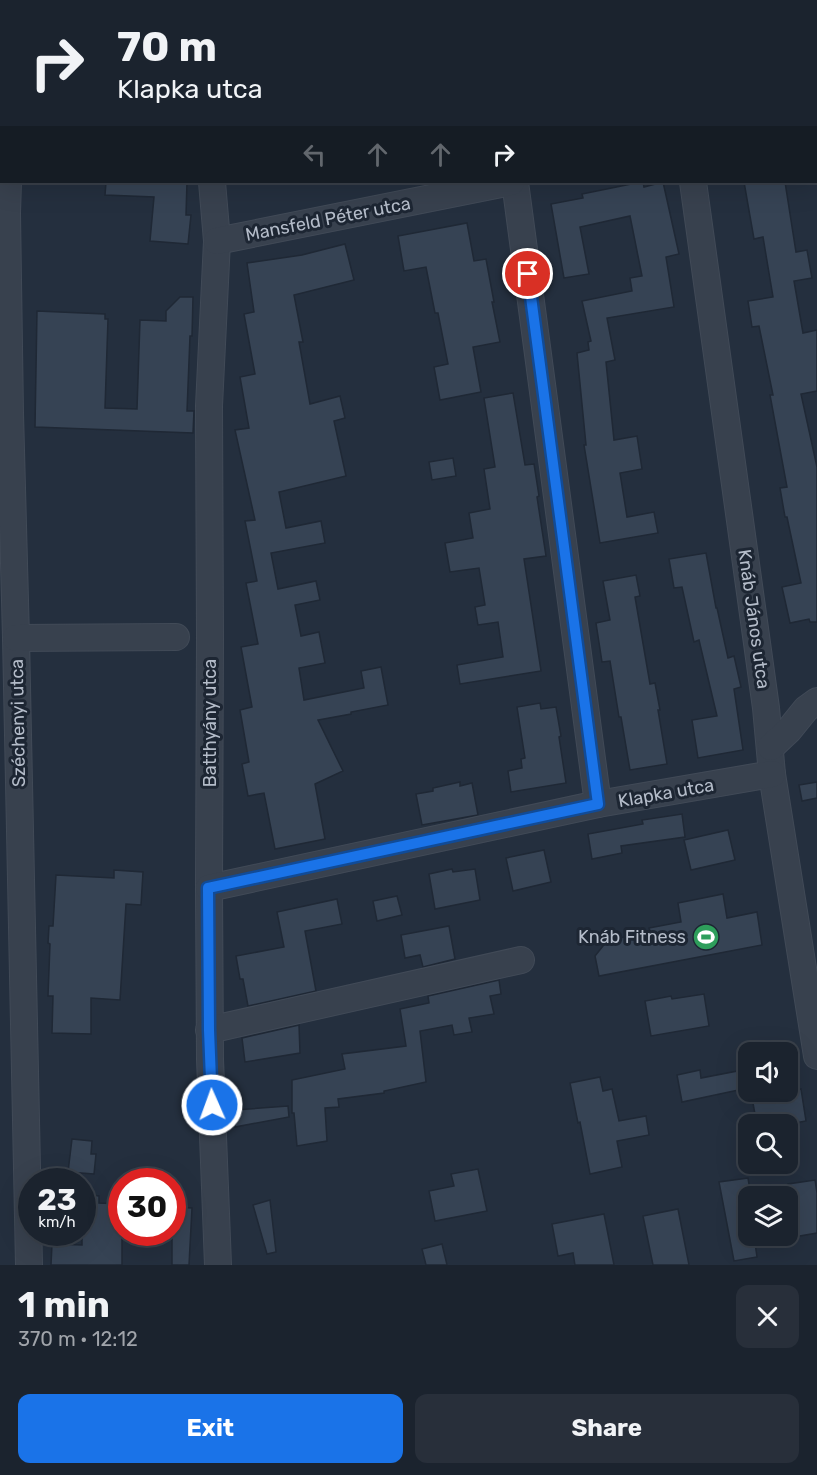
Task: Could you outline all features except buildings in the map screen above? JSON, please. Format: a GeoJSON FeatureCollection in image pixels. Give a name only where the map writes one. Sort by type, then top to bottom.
{"type":"FeatureCollection","features":[{"type":"Feature","properties":{"kind":"street","name":"Széchenyi utca"},"geometry":{"type":"LineString","coordinates":[[8,183],[5,413],[16,638],[29,1265]]}},
{"type":"Feature","properties":{"kind":"street","name":"Batthyány utca"},"geometry":{"type":"LineString","coordinates":[[212,183],[217,241],[209,406],[208,888],[209,1030],[218,1265]]}},
{"type":"Feature","properties":{"kind":"street","name":"Mansfeld Péter utca"},"geometry":{"type":"LineString","coordinates":[[217,241],[508,183]]}},
{"type":"Feature","properties":{"kind":"street"},"geometry":{"type":"LineString","coordinates":[[513,183],[598,804]]}},
{"type":"Feature","properties":{"kind":"street","name":"Knáb János utca"},"geometry":{"type":"LineString","coordinates":[[693,183],[766,708],[772,774],[817,1056]]}},
{"type":"Feature","properties":{"kind":"street"},"geometry":{"type":"LineString","coordinates":[[16,638],[176,638]]}},
{"type":"Feature","properties":{"kind":"street"},"geometry":{"type":"LineString","coordinates":[[766,708],[812,705]]}},
{"type":"Feature","properties":{"kind":"street"},"geometry":{"type":"LineString","coordinates":[[771,747],[812,705]]}},
{"type":"Feature","properties":{"kind":"street","name":"Klapka utca"},"geometry":{"type":"LineString","coordinates":[[208,888],[598,804],[772,774]]}},
{"type":"Feature","properties":{"kind":"street"},"geometry":{"type":"LineString","coordinates":[[209,1030],[521,960]]}},
{"type":"Feature","properties":{"kind":"place","name":"Knáb Fitness"},"geometry":{"type":"Point","coordinates":[706,937]}},
{"type":"Feature","properties":{"kind":"route"},"geometry":{"type":"LineString","coordinates":[[212,1105],[208,888],[598,804],[528,274]]}}]}
